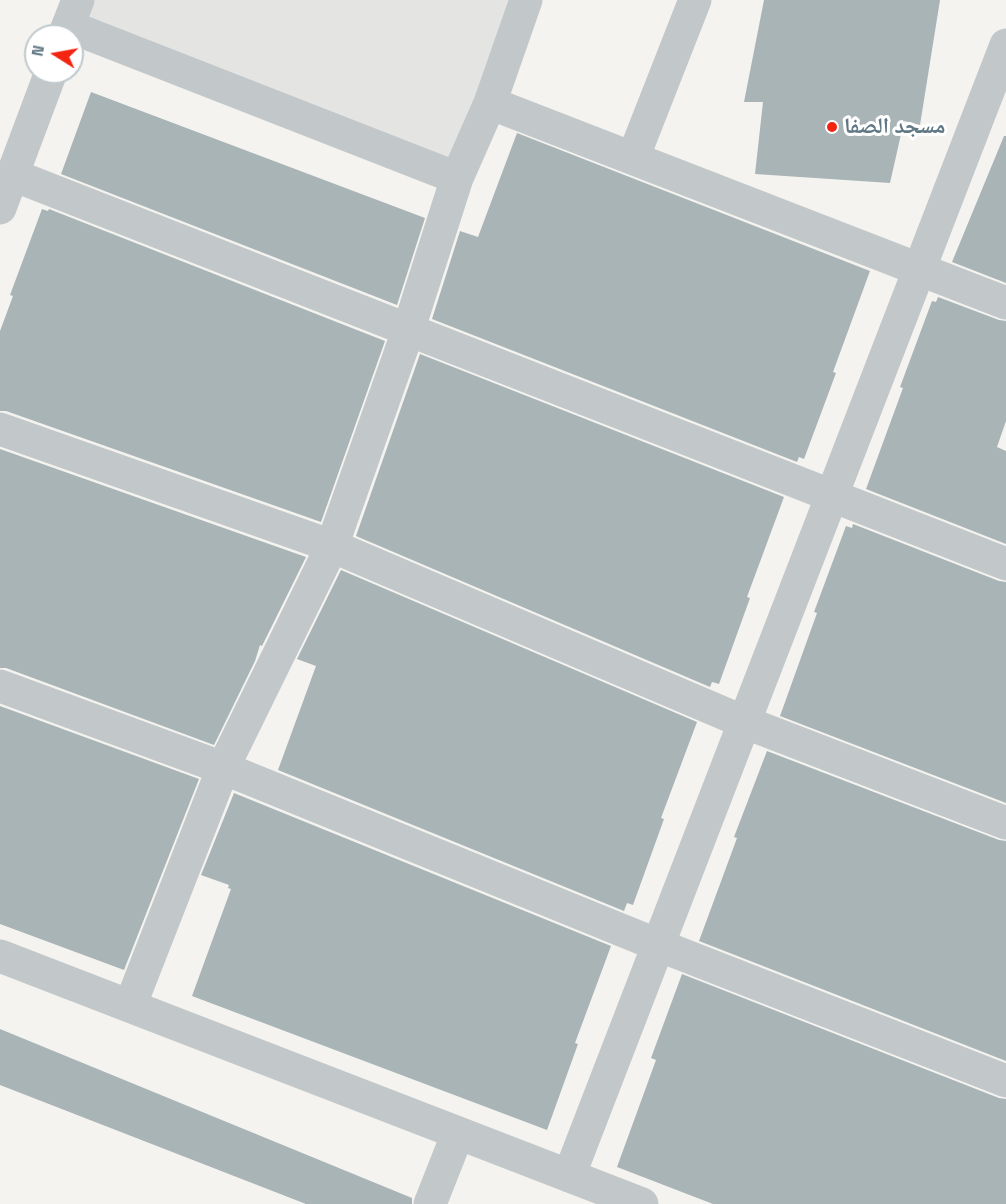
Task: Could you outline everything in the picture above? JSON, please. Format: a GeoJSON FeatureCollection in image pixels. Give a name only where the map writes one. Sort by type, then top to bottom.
{"type":"FeatureCollection","features":[{"type":"Feature","properties":{"kind":"street"},"geometry":{"type":"LineString","coordinates":[[130,1006],[223,768],[332,546],[408,331],[457,178],[490,103],[526,0]]}},
{"type":"Feature","properties":{"kind":"street"},"geometry":{"type":"LineString","coordinates":[[633,158],[695,0]]}},
{"type":"Feature","properties":{"kind":"street"},"geometry":{"type":"LineString","coordinates":[[70,21],[457,178]]}},
{"type":"Feature","properties":{"kind":"street"},"geometry":{"type":"LineString","coordinates":[[569,1176],[1006,45]]}},
{"type":"Feature","properties":{"kind":"street"},"geometry":{"type":"LineString","coordinates":[[0,208],[47,84]]}},
{"type":"Feature","properties":{"kind":"street"},"geometry":{"type":"LineString","coordinates":[[490,103],[1006,303]]}},
{"type":"Feature","properties":{"kind":"street"},"geometry":{"type":"LineString","coordinates":[[13,175],[1006,564]]}},
{"type":"Feature","properties":{"kind":"street"},"geometry":{"type":"LineString","coordinates":[[0,429],[332,546],[744,722],[1006,823]]}},
{"type":"Feature","properties":{"kind":"street"},"geometry":{"type":"LineString","coordinates":[[0,686],[223,768],[658,945],[1006,1080]]}},
{"type":"Feature","properties":{"kind":"street"},"geometry":{"type":"LineString","coordinates":[[0,956],[642,1204]]}},
{"type":"Feature","properties":{"kind":"street"},"geometry":{"type":"LineString","coordinates":[[430,1204],[458,1133]]}},
{"type":"Feature","properties":{"kind":"shaded area"},"geometry":{"type":"Polygon","coordinates":[[[82,0],[528,0],[456,176],[84,32],[84,24],[72,24],[82,0]]]}},
{"type":"Feature","properties":{"kind":"building"},"geometry":{"type":"Polygon","coordinates":[[[764,0],[940,0],[920,125],[904,121],[890,183],[755,174],[763,102],[744,102],[764,0]]]}},
{"type":"Feature","properties":{"kind":"building"},"geometry":{"type":"Polygon","coordinates":[[[91,92],[425,218],[397,305],[61,174],[91,92]]]}},
{"type":"Feature","properties":{"kind":"building"},"geometry":{"type":"Polygon","coordinates":[[[517,133],[870,271],[804,459],[799,457],[797,462],[432,319],[460,231],[478,237],[517,133]]]}},
{"type":"Feature","properties":{"kind":"building"},"geometry":{"type":"Polygon","coordinates":[[[1004,136],[1006,136],[1006,283],[952,262],[1004,136]]]}},
{"type":"Feature","properties":{"kind":"building"},"geometry":{"type":"Polygon","coordinates":[[[42,209],[48,211],[49,209],[385,341],[321,522],[6,411],[0,411],[0,331],[13,296],[10,295],[42,209]]]}},
{"type":"Feature","properties":{"kind":"building"},"geometry":{"type":"Polygon","coordinates":[[[938,297],[1006,321],[1006,421],[997,447],[1006,451],[1006,544],[866,489],[932,301],[936,302],[938,297]]]}},
{"type":"Feature","properties":{"kind":"building"},"geometry":{"type":"Polygon","coordinates":[[[420,354],[784,497],[747,597],[750,598],[719,684],[712,682],[710,687],[356,536],[420,354]]]}},
{"type":"Feature","properties":{"kind":"building"},"geometry":{"type":"Polygon","coordinates":[[[0,449],[306,557],[262,646],[260,645],[255,661],[214,745],[6,668],[0,668],[0,449]]]}},
{"type":"Feature","properties":{"kind":"building"},"geometry":{"type":"Polygon","coordinates":[[[853,524],[1006,582],[1006,803],[780,716],[817,613],[814,612],[846,526],[852,528],[853,524]]]}},
{"type":"Feature","properties":{"kind":"building"},"geometry":{"type":"Polygon","coordinates":[[[341,570],[697,722],[661,818],[664,819],[633,905],[627,903],[624,911],[278,770],[316,666],[297,659],[341,570]]]}},
{"type":"Feature","properties":{"kind":"building"},"geometry":{"type":"Polygon","coordinates":[[[0,706],[199,779],[124,970],[0,924],[0,706]]]}},
{"type":"Feature","properties":{"kind":"building"},"geometry":{"type":"Polygon","coordinates":[[[767,751],[1006,841],[1006,1061],[699,941],[737,838],[734,837],[767,751]]]}},
{"type":"Feature","properties":{"kind":"building"},"geometry":{"type":"Polygon","coordinates":[[[234,793],[611,946],[575,1043],[578,1044],[547,1130],[192,996],[231,889],[228,888],[229,885],[201,875],[234,793]]]}},
{"type":"Feature","properties":{"kind":"building"},"geometry":{"type":"Polygon","coordinates":[[[682,974],[1006,1099],[1006,1204],[713,1204],[617,1167],[656,1060],[651,1058],[682,974]]]}},
{"type":"Feature","properties":{"kind":"building"},"geometry":{"type":"Polygon","coordinates":[[[0,1029],[412,1198],[412,1204],[306,1204],[0,1085],[0,1029]]]}},
{"type":"Feature","properties":{"kind":"place","name":"مسجد الصفا"},"geometry":{"type":"Point","coordinates":[832,127]}}]}
